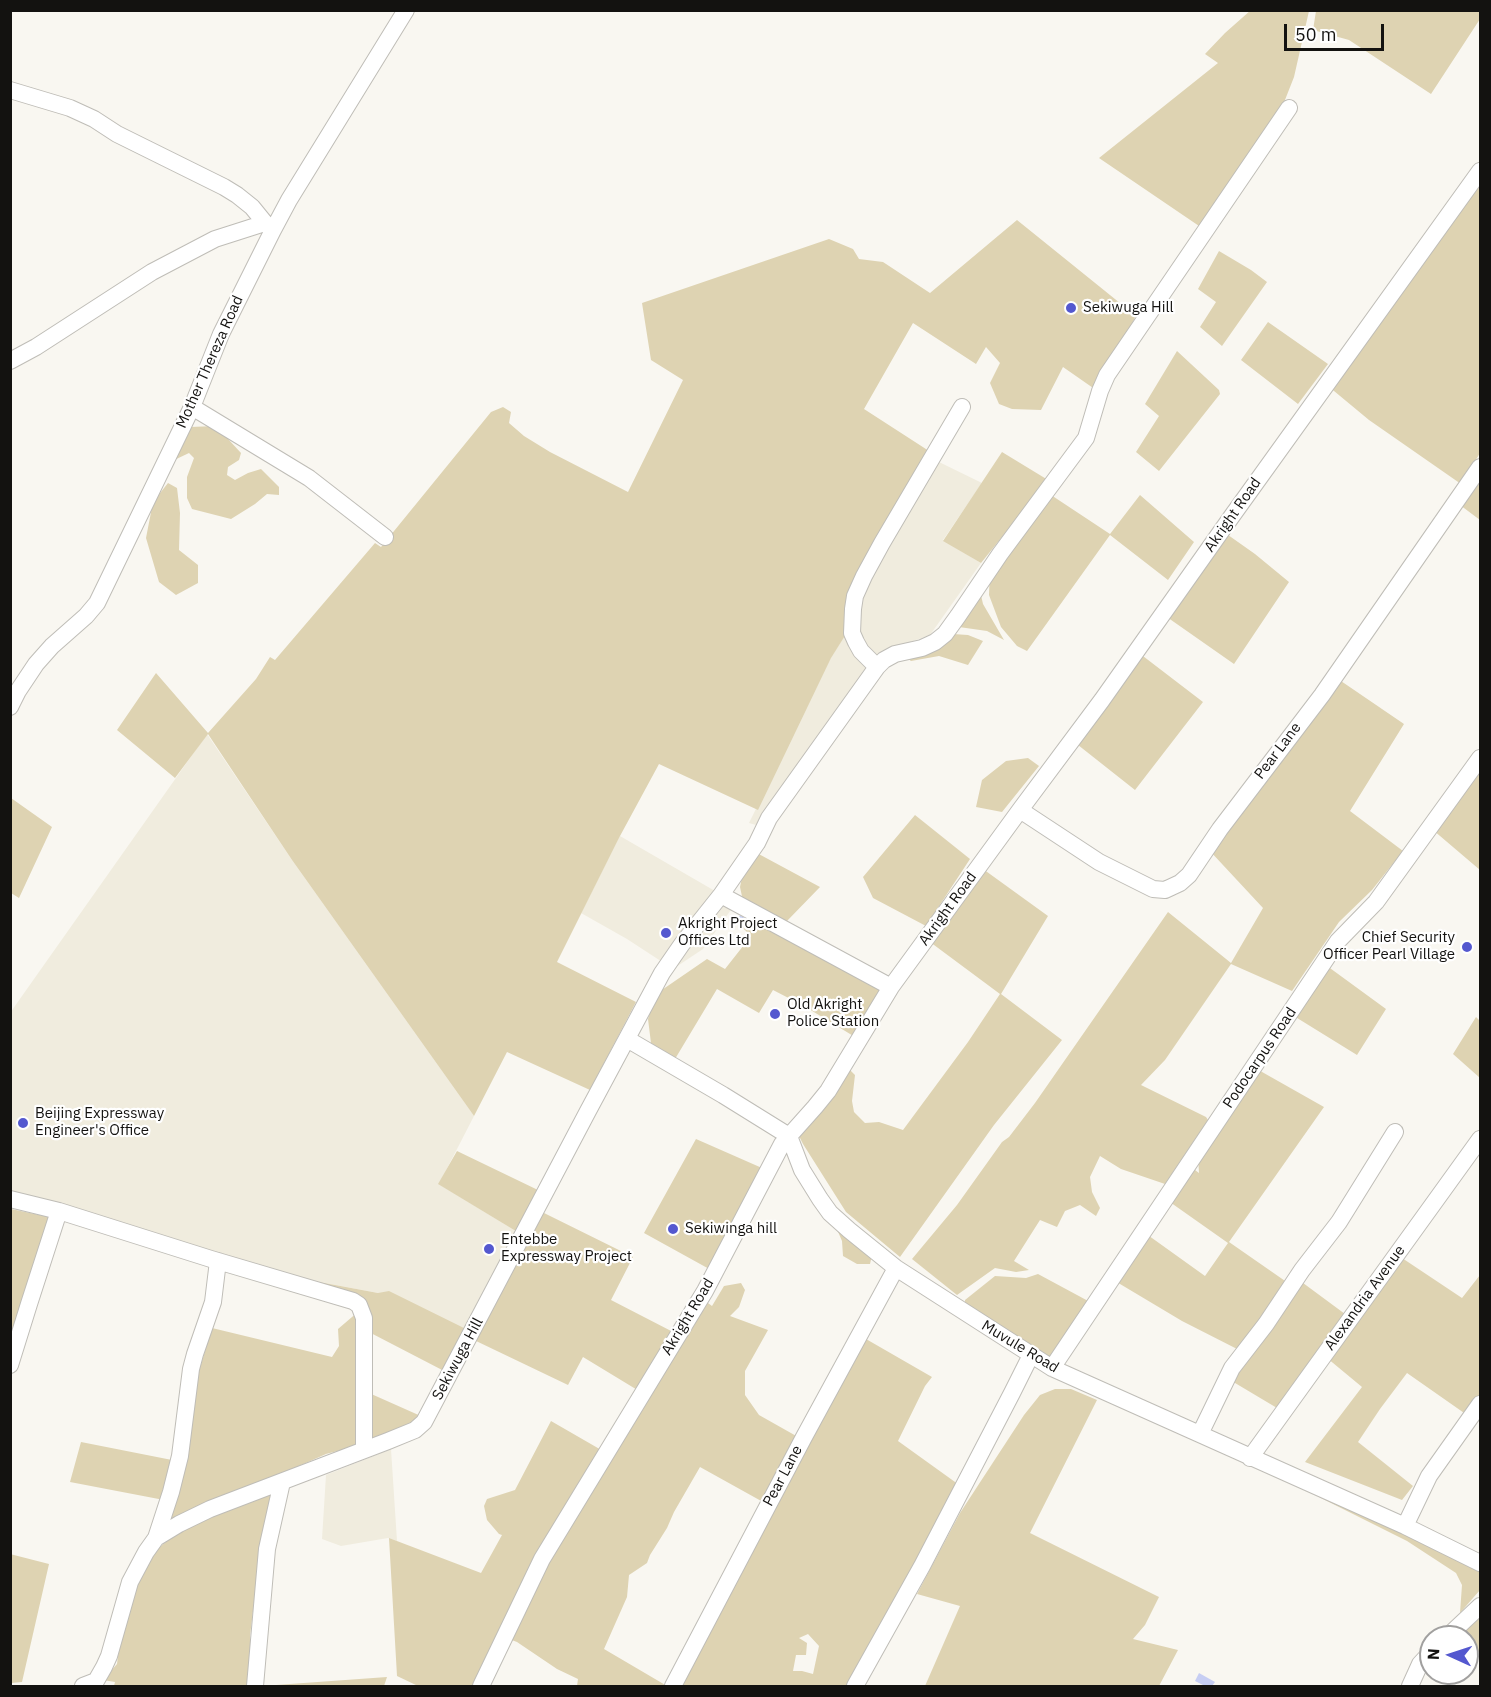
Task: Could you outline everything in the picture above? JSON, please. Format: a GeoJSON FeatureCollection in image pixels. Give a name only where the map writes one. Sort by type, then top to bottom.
{"type":"FeatureCollection","features":[{"type":"Feature","properties":{"kind":"street","name":"Mother Thereza Road"},"geometry":{"type":"LineString","coordinates":[[10,707],[14,689],[52,646],[97,603],[192,407],[221,334],[269,226],[289,200],[405,10]]}},
{"type":"Feature","properties":{"kind":"street"},"geometry":{"type":"LineString","coordinates":[[10,90],[70,108],[94,119],[117,134],[237,195],[252,207],[269,226],[215,239],[152,272],[36,347],[10,361]]}},
{"type":"Feature","properties":{"kind":"street"},"geometry":{"type":"LineString","coordinates":[[962,407],[878,551],[855,596],[852,633],[855,642],[877,668],[890,656],[922,648],[945,634],[994,562],[1086,438],[1107,375],[1289,108]]}},
{"type":"Feature","properties":{"kind":"street","name":"Akright Road"},"geometry":{"type":"LineString","coordinates":[[481,1686],[542,1559],[705,1291],[775,1154],[828,1091],[891,987],[1102,700],[1480,171]]}},
{"type":"Feature","properties":{"kind":"street"},"geometry":{"type":"LineString","coordinates":[[192,407],[309,478],[385,537]]}},
{"type":"Feature","properties":{"kind":"street","name":"Pear Lane"},"geometry":{"type":"LineString","coordinates":[[1020,810],[1099,862],[1153,889],[1165,890],[1180,883],[1189,875],[1220,829],[1322,694],[1480,467]]}},
{"type":"Feature","properties":{"kind":"street","name":"Sekiwuga Hill"},"geometry":{"type":"LineString","coordinates":[[83,1686],[96,1681],[104,1667],[130,1582],[156,1538],[210,1509],[388,1442],[416,1430],[424,1422],[667,966],[758,843],[769,818],[877,668]]}},
{"type":"Feature","properties":{"kind":"street","name":"Podocarpus Road"},"geometry":{"type":"LineString","coordinates":[[1052,1368],[1338,941],[1376,902],[1480,758]]}},
{"type":"Feature","properties":{"kind":"street"},"geometry":{"type":"LineString","coordinates":[[721,895],[891,987]]}},
{"type":"Feature","properties":{"kind":"street"},"geometry":{"type":"LineString","coordinates":[[627,1039],[789,1136]]}},
{"type":"Feature","properties":{"kind":"street"},"geometry":{"type":"LineString","coordinates":[[1200,1434],[1232,1368],[1339,1222],[1395,1132]]}},
{"type":"Feature","properties":{"kind":"street","name":"Muvule Road"},"geometry":{"type":"LineString","coordinates":[[789,1136],[802,1170],[830,1213],[849,1230],[896,1268],[1052,1368],[1405,1526],[1480,1563]]}},
{"type":"Feature","properties":{"kind":"street","name":"Alexandria Avenue"},"geometry":{"type":"LineString","coordinates":[[1251,1458],[1480,1138]]}},
{"type":"Feature","properties":{"kind":"street"},"geometry":{"type":"LineString","coordinates":[[10,1199],[60,1211],[353,1301],[359,1305],[364,1318],[364,1450]]}},
{"type":"Feature","properties":{"kind":"street"},"geometry":{"type":"LineString","coordinates":[[10,1365],[60,1211]]}},
{"type":"Feature","properties":{"kind":"street"},"geometry":{"type":"LineString","coordinates":[[156,1538],[180,1456],[191,1369],[213,1302],[218,1261]]}},
{"type":"Feature","properties":{"kind":"street","name":"Pear Lane"},"geometry":{"type":"LineString","coordinates":[[673,1686],[809,1427],[896,1268]]}},
{"type":"Feature","properties":{"kind":"street"},"geometry":{"type":"LineString","coordinates":[[855,1686],[922,1566],[1031,1354]]}},
{"type":"Feature","properties":{"kind":"street"},"geometry":{"type":"LineString","coordinates":[[1405,1526],[1430,1476],[1480,1404]]}},
{"type":"Feature","properties":{"kind":"street"},"geometry":{"type":"LineString","coordinates":[[255,1686],[267,1549],[282,1482]]}},
{"type":"Feature","properties":{"kind":"street"},"geometry":{"type":"LineString","coordinates":[[1460,1625],[1480,1606]]}},
{"type":"Feature","properties":{"kind":"street"},"geometry":{"type":"LineString","coordinates":[[1410,1686],[1419,1666]]}},
{"type":"Feature","properties":{"kind":"shaded area"},"geometry":{"type":"Polygon","coordinates":[[[1251,10],[1309,11],[1294,77],[1283,105],[1202,228],[1099,158],[1218,63],[1205,54],[1251,10]]]}},
{"type":"Feature","properties":{"kind":"shaded area"},"geometry":{"type":"Polygon","coordinates":[[[1316,11],[1480,11],[1480,19],[1431,94],[1349,40],[1313,30],[1316,11]]]}},
{"type":"Feature","properties":{"kind":"shaded area"},"geometry":{"type":"Polygon","coordinates":[[[1480,170],[1480,453],[1461,484],[1369,420],[1328,386],[1480,170]]]}},
{"type":"Feature","properties":{"kind":"shaded area"},"geometry":{"type":"Polygon","coordinates":[[[1017,220],[1136,316],[1096,390],[1063,367],[1041,410],[1012,409],[999,404],[990,383],[1000,363],[986,347],[976,364],[913,323],[864,409],[929,451],[848,631],[831,658],[758,810],[659,764],[557,962],[636,1002],[590,1090],[507,1052],[474,1116],[292,860],[208,734],[175,778],[117,730],[156,673],[208,733],[256,679],[270,657],[275,660],[375,543],[381,547],[491,412],[503,407],[511,412],[509,423],[524,436],[628,492],[683,380],[651,360],[642,303],[829,239],[853,249],[859,259],[883,262],[930,293],[1017,220]]]}},
{"type":"Feature","properties":{"kind":"shaded area"},"geometry":{"type":"Polygon","coordinates":[[[1219,251],[1267,282],[1222,346],[1200,327],[1216,302],[1198,289],[1219,251]]]}},
{"type":"Feature","properties":{"kind":"shaded area"},"geometry":{"type":"Polygon","coordinates":[[[1268,322],[1328,364],[1298,404],[1241,360],[1268,322]]]}},
{"type":"Feature","properties":{"kind":"shaded area"},"geometry":{"type":"Polygon","coordinates":[[[1177,351],[1219,390],[1220,394],[1159,471],[1136,452],[1159,416],[1145,404],[1177,351]]]}},
{"type":"Feature","properties":{"kind":"shaded area"},"geometry":{"type":"Polygon","coordinates":[[[216,426],[241,453],[239,460],[228,467],[227,475],[235,480],[261,469],[279,487],[279,495],[267,494],[231,519],[192,509],[187,498],[187,477],[194,458],[189,453],[168,463],[190,427],[216,426]]]}},
{"type":"Feature","properties":{"kind":"shaded area"},"geometry":{"type":"Polygon","coordinates":[[[1002,452],[1048,480],[981,563],[943,541],[1002,452]]]}},
{"type":"Feature","properties":{"kind":"shaded area"},"geometry":{"type":"Polygon","coordinates":[[[939,462],[982,483],[943,540],[981,563],[930,635],[891,649],[875,660],[863,642],[856,621],[867,583],[939,462]]]}},
{"type":"Feature","properties":{"kind":"shaded area"},"geometry":{"type":"Polygon","coordinates":[[[1480,475],[1480,520],[1460,505],[1480,475]]]}},
{"type":"Feature","properties":{"kind":"shaded area"},"geometry":{"type":"Polygon","coordinates":[[[168,483],[177,488],[180,513],[179,550],[198,565],[198,583],[176,595],[159,582],[146,538],[153,502],[168,483]]]}},
{"type":"Feature","properties":{"kind":"shaded area"},"geometry":{"type":"Polygon","coordinates":[[[1048,493],[1110,534],[1140,495],[1194,542],[1168,580],[1110,535],[1027,651],[1017,646],[1001,627],[989,595],[990,568],[1048,493]]]}},
{"type":"Feature","properties":{"kind":"shaded area"},"geometry":{"type":"Polygon","coordinates":[[[1221,530],[1289,582],[1234,664],[1164,615],[1221,530]]]}},
{"type":"Feature","properties":{"kind":"shaded area"},"geometry":{"type":"Polygon","coordinates":[[[978,582],[983,604],[1004,640],[987,631],[952,626],[978,582]]]}},
{"type":"Feature","properties":{"kind":"shaded area"},"geometry":{"type":"Polygon","coordinates":[[[848,631],[869,666],[766,817],[756,825],[749,823],[831,657],[848,631]]]}},
{"type":"Feature","properties":{"kind":"shaded area"},"geometry":{"type":"Polygon","coordinates":[[[953,634],[968,635],[983,641],[968,665],[939,656],[911,661],[902,654],[953,634]]]}},
{"type":"Feature","properties":{"kind":"shaded area"},"geometry":{"type":"Polygon","coordinates":[[[1139,653],[1203,702],[1135,790],[1073,741],[1139,653]]]}},
{"type":"Feature","properties":{"kind":"shaded area"},"geometry":{"type":"Polygon","coordinates":[[[1338,679],[1404,724],[1350,811],[1403,851],[1372,890],[1339,922],[1292,991],[1231,964],[1165,1060],[1141,1085],[1208,1120],[1165,1184],[1121,1169],[1100,1156],[1090,1177],[1092,1192],[1100,1208],[1096,1216],[1080,1205],[1065,1211],[1057,1227],[1040,1220],[1014,1261],[1029,1270],[1016,1272],[995,1268],[957,1295],[912,1259],[957,1205],[1002,1142],[1009,1137],[1035,1103],[1168,912],[1231,963],[1263,908],[1209,850],[1338,679]]]}},
{"type":"Feature","properties":{"kind":"shaded area"},"geometry":{"type":"Polygon","coordinates":[[[207,734],[292,860],[474,1116],[439,1184],[519,1233],[468,1330],[378,1293],[303,1279],[222,1258],[95,1214],[11,1192],[10,1013],[207,734]]]}},
{"type":"Feature","properties":{"kind":"shaded area"},"geometry":{"type":"Polygon","coordinates":[[[1028,758],[1039,766],[1002,812],[976,807],[982,780],[1006,761],[1028,758]]]}},
{"type":"Feature","properties":{"kind":"shaded area"},"geometry":{"type":"Polygon","coordinates":[[[1480,760],[1480,870],[1433,830],[1480,760]]]}},
{"type":"Feature","properties":{"kind":"shaded area"},"geometry":{"type":"Polygon","coordinates":[[[11,798],[52,827],[19,898],[11,893],[11,798]]]}},
{"type":"Feature","properties":{"kind":"shaded area"},"geometry":{"type":"Polygon","coordinates":[[[915,815],[970,859],[926,926],[873,898],[863,877],[915,815]]]}},
{"type":"Feature","properties":{"kind":"shaded area"},"geometry":{"type":"Polygon","coordinates":[[[620,836],[715,891],[733,907],[703,949],[673,969],[581,913],[620,836]]]}},
{"type":"Feature","properties":{"kind":"shaded area"},"geometry":{"type":"Polygon","coordinates":[[[755,852],[820,887],[787,921],[743,901],[740,887],[743,873],[755,852]]]}},
{"type":"Feature","properties":{"kind":"shaded area"},"geometry":{"type":"Polygon","coordinates":[[[983,869],[1048,916],[1001,994],[1062,1040],[994,1125],[900,1257],[846,1212],[799,1136],[848,1068],[855,1075],[852,1101],[854,1112],[865,1123],[879,1122],[903,1130],[968,1042],[1000,994],[930,942],[983,869]]]}},
{"type":"Feature","properties":{"kind":"shaded area"},"geometry":{"type":"Polygon","coordinates":[[[765,923],[882,989],[855,1037],[773,990],[759,1013],[717,989],[675,1059],[651,1043],[648,1019],[656,994],[707,959],[725,969],[751,936],[740,925],[765,923]]]}},
{"type":"Feature","properties":{"kind":"shaded area"},"geometry":{"type":"Polygon","coordinates":[[[1323,963],[1386,1009],[1357,1055],[1289,1013],[1323,963]]]}},
{"type":"Feature","properties":{"kind":"shaded area"},"geometry":{"type":"Polygon","coordinates":[[[1476,1017],[1480,1021],[1480,1078],[1453,1054],[1476,1017]]]}},
{"type":"Feature","properties":{"kind":"shaded area"},"geometry":{"type":"Polygon","coordinates":[[[1255,1068],[1324,1107],[1229,1242],[1288,1283],[1241,1351],[1182,1321],[1115,1281],[1145,1233],[1205,1276],[1228,1243],[1167,1200],[1191,1167],[1199,1173],[1198,1156],[1255,1068]]]}},
{"type":"Feature","properties":{"kind":"shaded area"},"geometry":{"type":"Polygon","coordinates":[[[696,1139],[762,1168],[711,1270],[644,1233],[696,1139]]]}},
{"type":"Feature","properties":{"kind":"shaded area"},"geometry":{"type":"Polygon","coordinates":[[[457,1151],[540,1191],[519,1233],[438,1184],[457,1151]]]}},
{"type":"Feature","properties":{"kind":"shaded area"},"geometry":{"type":"Polygon","coordinates":[[[11,1209],[54,1218],[11,1351],[11,1209]]]}},
{"type":"Feature","properties":{"kind":"shaded area"},"geometry":{"type":"Polygon","coordinates":[[[542,1212],[633,1257],[611,1300],[675,1333],[639,1391],[583,1357],[568,1385],[474,1340],[542,1212]]]}},
{"type":"Feature","properties":{"kind":"shaded area"},"geometry":{"type":"Polygon","coordinates":[[[836,1227],[872,1255],[870,1264],[857,1264],[843,1256],[842,1241],[836,1227]]]}},
{"type":"Feature","properties":{"kind":"shaded area"},"geometry":{"type":"Polygon","coordinates":[[[1399,1256],[1462,1298],[1480,1275],[1480,1396],[1467,1415],[1407,1373],[1358,1442],[1413,1486],[1402,1500],[1305,1462],[1362,1387],[1327,1358],[1399,1256]]]}},
{"type":"Feature","properties":{"kind":"shaded area"},"geometry":{"type":"Polygon","coordinates":[[[1038,1274],[1090,1302],[1048,1365],[965,1305],[965,1300],[995,1276],[1026,1278],[1038,1274]]]}},
{"type":"Feature","properties":{"kind":"shaded area"},"geometry":{"type":"Polygon","coordinates":[[[303,1279],[378,1293],[389,1291],[468,1330],[446,1372],[365,1330],[369,1393],[423,1417],[376,1441],[326,1454],[166,1525],[198,1374],[212,1328],[332,1357],[339,1346],[338,1329],[359,1311],[303,1279]]]}},
{"type":"Feature","properties":{"kind":"shaded area"},"geometry":{"type":"Polygon","coordinates":[[[1299,1280],[1345,1314],[1277,1408],[1230,1380],[1299,1280]]]}},
{"type":"Feature","properties":{"kind":"shaded area"},"geometry":{"type":"Polygon","coordinates":[[[741,1283],[745,1290],[739,1307],[730,1316],[768,1330],[745,1371],[745,1395],[759,1415],[798,1437],[763,1502],[700,1467],[647,1563],[629,1575],[627,1597],[604,1649],[667,1686],[577,1686],[578,1679],[557,1669],[509,1639],[539,1576],[704,1300],[712,1306],[724,1286],[741,1283]]]}},
{"type":"Feature","properties":{"kind":"shaded area"},"geometry":{"type":"Polygon","coordinates":[[[866,1339],[932,1377],[925,1386],[898,1441],[962,1487],[848,1686],[680,1686],[778,1491],[866,1339]],[[808,1634],[799,1638],[807,1643],[806,1655],[796,1655],[793,1671],[813,1674],[819,1646],[808,1634]]]}},
{"type":"Feature","properties":{"kind":"shaded area"},"geometry":{"type":"Polygon","coordinates":[[[1055,1389],[1071,1389],[1097,1400],[1030,1533],[1159,1597],[1145,1625],[1133,1639],[1178,1650],[1159,1686],[925,1686],[960,1606],[917,1594],[960,1513],[1024,1415],[1040,1395],[1055,1389]]]}},
{"type":"Feature","properties":{"kind":"shaded area"},"geometry":{"type":"Polygon","coordinates":[[[551,1421],[603,1451],[476,1686],[418,1686],[397,1676],[389,1538],[481,1573],[502,1535],[487,1520],[484,1506],[487,1499],[515,1490],[551,1421]]]}},
{"type":"Feature","properties":{"kind":"shaded area"},"geometry":{"type":"Polygon","coordinates":[[[81,1442],[172,1460],[164,1500],[70,1482],[81,1442]]]}},
{"type":"Feature","properties":{"kind":"shaded area"},"geometry":{"type":"Polygon","coordinates":[[[391,1449],[397,1541],[388,1538],[341,1546],[322,1539],[326,1475],[391,1449]]]}},
{"type":"Feature","properties":{"kind":"shaded area"},"geometry":{"type":"Polygon","coordinates":[[[267,1491],[276,1493],[258,1569],[250,1636],[251,1686],[114,1686],[115,1682],[103,1680],[117,1664],[132,1595],[146,1559],[175,1534],[267,1491]]]}},
{"type":"Feature","properties":{"kind":"shaded area"},"geometry":{"type":"Polygon","coordinates":[[[1319,1497],[1417,1527],[1480,1557],[1480,1590],[1460,1613],[1462,1585],[1456,1573],[1407,1541],[1319,1497]]]}},
{"type":"Feature","properties":{"kind":"shaded area"},"geometry":{"type":"Polygon","coordinates":[[[10,1554],[49,1564],[22,1682],[11,1683],[10,1554]]]}},
{"type":"Feature","properties":{"kind":"shaded area"},"geometry":{"type":"Polygon","coordinates":[[[1480,1604],[1480,1653],[1479,1625],[1461,1625],[1480,1604]]]}},
{"type":"Feature","properties":{"kind":"shaded area"},"geometry":{"type":"Polygon","coordinates":[[[387,1677],[384,1686],[262,1686],[387,1677]]]}},
{"type":"Feature","properties":{"kind":"water"},"geometry":{"type":"Polygon","coordinates":[[[1199,1673],[1215,1682],[1212,1686],[1205,1686],[1195,1681],[1199,1673]]]}},
{"type":"Feature","properties":{"kind":"waterway"},"geometry":{"type":"LineString","coordinates":[[740,918],[760,925]]}},
{"type":"Feature","properties":{"kind":"place","name":"Sekiwuga Hill"},"geometry":{"type":"Point","coordinates":[1071,308]}},
{"type":"Feature","properties":{"kind":"place","name":"Akright Project Offices Ltd"},"geometry":{"type":"Point","coordinates":[666,933]}},
{"type":"Feature","properties":{"kind":"place","name":"Chief Security Officer Pearl Village"},"geometry":{"type":"Point","coordinates":[1467,947]}},
{"type":"Feature","properties":{"kind":"place","name":"Old Akright Police Station"},"geometry":{"type":"Point","coordinates":[775,1014]}},
{"type":"Feature","properties":{"kind":"place","name":"Beijing Expressway Engineer's Office"},"geometry":{"type":"Point","coordinates":[23,1123]}},
{"type":"Feature","properties":{"kind":"place","name":"Sekiwinga hill"},"geometry":{"type":"Point","coordinates":[673,1229]}},
{"type":"Feature","properties":{"kind":"place","name":"Entebbe Expressway Project"},"geometry":{"type":"Point","coordinates":[489,1249]}}]}
